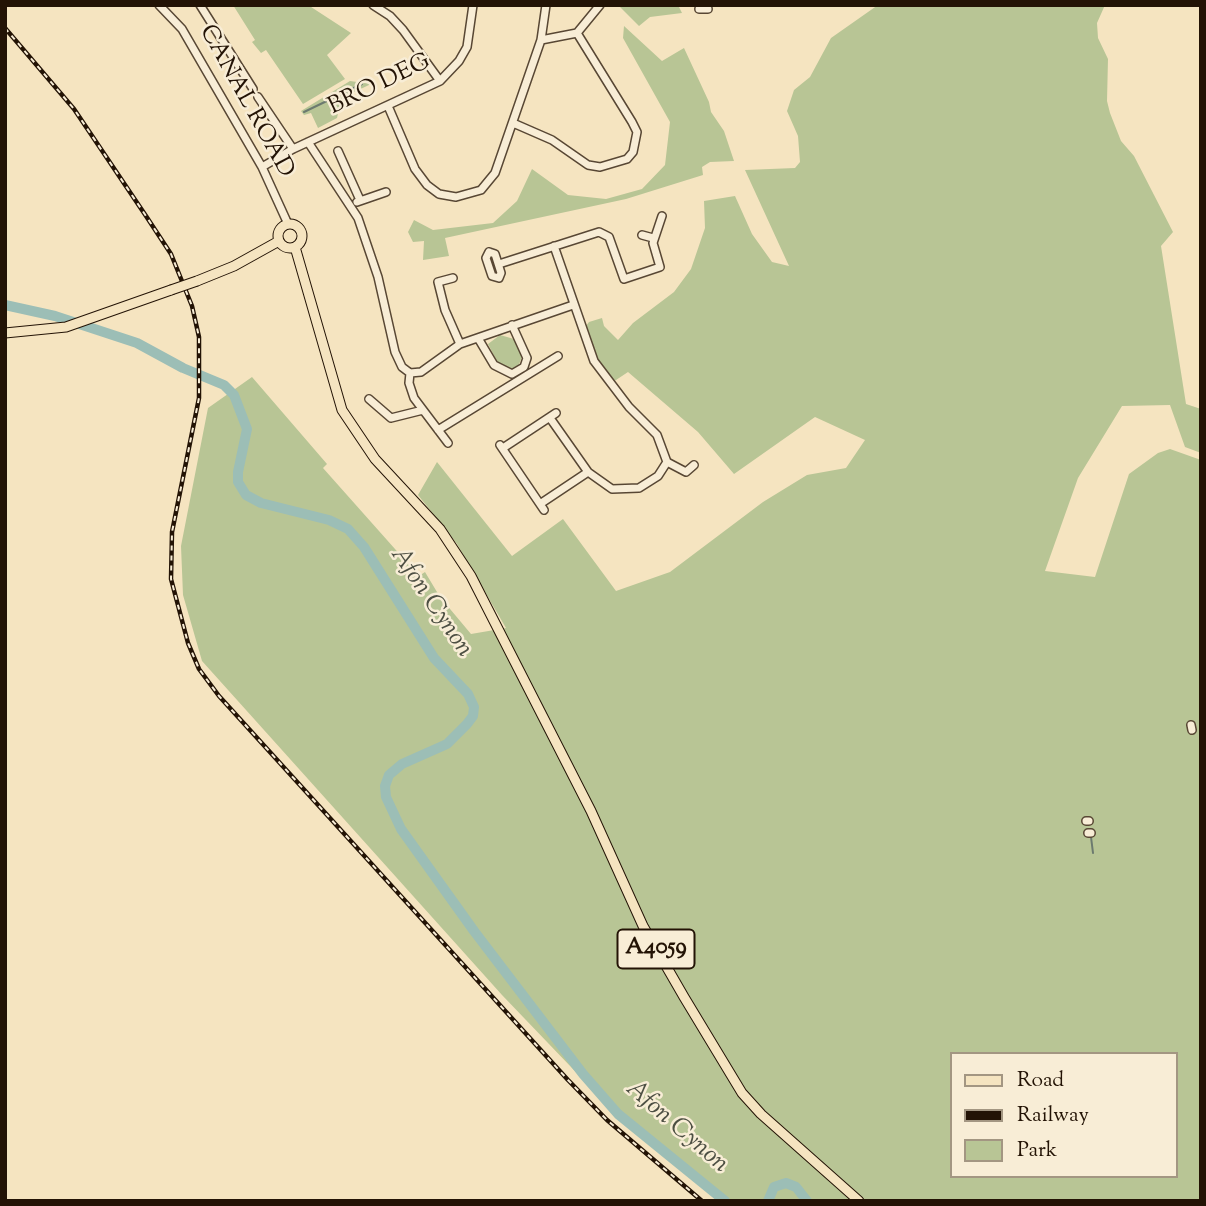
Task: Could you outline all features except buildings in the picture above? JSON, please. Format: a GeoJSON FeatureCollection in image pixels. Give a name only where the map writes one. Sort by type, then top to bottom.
{"type":"FeatureCollection","features":[{"type":"Feature","properties":{"kind":"main road"},"geometry":{"type":"LineString","coordinates":[[288,224],[300,231],[300,242],[295,247],[288,248],[279,241],[279,230],[288,224]]}},
{"type":"Feature","properties":{"kind":"main road"},"geometry":{"type":"LineString","coordinates":[[5,334],[41,332],[112,311],[234,266],[279,241]]}},
{"type":"Feature","properties":{"kind":"main road","name":"A4059"},"geometry":{"type":"LineString","coordinates":[[295,247],[342,410],[375,459],[440,529],[471,576],[591,811],[643,926],[684,997],[742,1093],[761,1114],[859,1201]]}},
{"type":"Feature","properties":{"kind":"street","name":"CANAL ROAD"},"geometry":{"type":"LineString","coordinates":[[159,5],[183,29],[262,167],[288,224]]}},
{"type":"Feature","properties":{"kind":"street"},"geometry":{"type":"LineString","coordinates":[[200,5],[293,149]]}},
{"type":"Feature","properties":{"kind":"street"},"geometry":{"type":"LineString","coordinates":[[373,5],[390,16],[440,81]]}},
{"type":"Feature","properties":{"kind":"street","name":"BRO DEG"},"geometry":{"type":"LineString","coordinates":[[262,167],[307,142],[440,81],[460,61],[467,47],[473,5]]}},
{"type":"Feature","properties":{"kind":"street"},"geometry":{"type":"LineString","coordinates":[[388,106],[415,169],[427,185],[439,194],[456,197],[481,190],[490,183],[513,123],[541,40],[546,5]]}},
{"type":"Feature","properties":{"kind":"street"},"geometry":{"type":"LineString","coordinates":[[541,40],[577,33],[596,15],[600,5]]}},
{"type":"Feature","properties":{"kind":"street"},"geometry":{"type":"LineString","coordinates":[[513,123],[552,140],[588,165],[600,167],[627,159],[634,152],[637,132],[577,33]]}},
{"type":"Feature","properties":{"kind":"street"},"geometry":{"type":"LineString","coordinates":[[307,142],[351,205],[375,269],[395,352],[402,367],[410,373],[421,372],[460,344],[573,305]]}},
{"type":"Feature","properties":{"kind":"street"},"geometry":{"type":"LineString","coordinates":[[338,151],[360,200]]}},
{"type":"Feature","properties":{"kind":"street"},"geometry":{"type":"LineString","coordinates":[[351,205],[386,192]]}},
{"type":"Feature","properties":{"kind":"street"},"geometry":{"type":"LineString","coordinates":[[499,264],[604,233],[609,237],[624,279],[660,267],[653,238],[662,216]]}},
{"type":"Feature","properties":{"kind":"street"},"geometry":{"type":"LineString","coordinates":[[642,235],[653,238]]}},
{"type":"Feature","properties":{"kind":"street"},"geometry":{"type":"LineString","coordinates":[[554,246],[594,361],[629,407],[657,435],[667,463],[686,472],[694,465]]}},
{"type":"Feature","properties":{"kind":"street"},"geometry":{"type":"LineString","coordinates":[[453,278],[438,282],[460,344]]}},
{"type":"Feature","properties":{"kind":"street"},"geometry":{"type":"LineString","coordinates":[[478,338],[494,365],[512,373],[524,367],[527,358],[512,325]]}},
{"type":"Feature","properties":{"kind":"street"},"geometry":{"type":"LineString","coordinates":[[438,430],[558,356]]}},
{"type":"Feature","properties":{"kind":"street"},"geometry":{"type":"LineString","coordinates":[[410,373],[409,383],[423,410],[447,443]]}},
{"type":"Feature","properties":{"kind":"street"},"geometry":{"type":"LineString","coordinates":[[369,398],[391,418],[423,410]]}},
{"type":"Feature","properties":{"kind":"street"},"geometry":{"type":"LineString","coordinates":[[588,472],[542,507],[501,447],[553,415],[588,472],[612,489],[630,490],[658,476],[667,463]]}},
{"type":"Feature","properties":{"kind":"green space"},"geometry":{"type":"Polygon","coordinates":[[[233,5],[308,5],[351,33],[327,55],[345,79],[303,104],[266,50],[261,53],[252,42],[255,40],[233,5]]]}},
{"type":"Feature","properties":{"kind":"green space"},"geometry":{"type":"Polygon","coordinates":[[[618,5],[678,5],[682,13],[650,17],[639,26],[618,5]]]}},
{"type":"Feature","properties":{"kind":"green space"},"geometry":{"type":"Polygon","coordinates":[[[878,5],[1105,5],[1097,23],[1098,38],[1108,59],[1107,101],[1110,113],[1121,141],[1134,156],[1173,232],[1161,246],[1186,404],[1201,409],[1201,453],[1185,447],[1170,405],[1122,406],[1078,478],[1045,571],[1095,577],[1129,474],[1158,453],[1170,449],[1201,460],[1201,1201],[720,1201],[617,1115],[502,995],[202,661],[183,595],[181,546],[208,408],[252,377],[327,464],[323,468],[419,576],[425,572],[440,597],[471,634],[506,628],[457,544],[418,495],[437,462],[512,556],[563,519],[616,591],[670,572],[763,502],[807,475],[846,468],[865,440],[815,417],[734,474],[698,432],[628,372],[613,382],[598,359],[586,326],[589,322],[602,318],[604,326],[618,340],[633,323],[674,292],[691,269],[705,228],[704,201],[735,196],[752,234],[772,262],[789,266],[745,170],[795,168],[800,162],[798,136],[787,111],[794,90],[810,77],[831,38],[878,5]]]}},
{"type":"Feature","properties":{"kind":"green space"},"geometry":{"type":"Polygon","coordinates":[[[624,26],[662,61],[684,48],[711,112],[724,131],[734,161],[710,162],[702,167],[703,175],[626,199],[445,238],[449,256],[423,260],[424,241],[413,242],[408,232],[414,220],[433,230],[493,223],[517,201],[532,169],[568,195],[606,199],[642,189],[665,165],[670,122],[623,38],[624,26]]]}},
{"type":"Feature","properties":{"kind":"green space"},"geometry":{"type":"Polygon","coordinates":[[[350,81],[371,84],[348,95],[349,99],[340,105],[337,118],[318,128],[311,113],[304,115],[301,111],[350,81]]]}},
{"type":"Feature","properties":{"kind":"green space"},"geometry":{"type":"Polygon","coordinates":[[[500,335],[514,339],[523,354],[518,367],[510,370],[499,365],[488,344],[500,335]]]}},
{"type":"Feature","properties":{"kind":"waterway"},"geometry":{"type":"LineString","coordinates":[[304,112],[362,84]]}},
{"type":"Feature","properties":{"kind":"waterway","name":"Afon Cynon"},"geometry":{"type":"LineString","coordinates":[[5,305],[55,316],[137,343],[183,368],[224,385],[234,395],[247,429],[238,472],[238,482],[246,495],[261,503],[329,520],[348,529],[364,547],[434,658],[468,694],[474,707],[473,716],[447,744],[402,764],[389,775],[385,786],[386,797],[401,829],[474,931],[583,1074],[618,1114],[725,1201]]}},
{"type":"Feature","properties":{"kind":"waterway"},"geometry":{"type":"LineString","coordinates":[[1091,837],[1093,853]]}},
{"type":"Feature","properties":{"kind":"waterway","name":"Afon Cynon"},"geometry":{"type":"LineString","coordinates":[[768,1201],[774,1187],[786,1183],[796,1187],[807,1201]]}},
{"type":"Feature","properties":{"kind":"railway"},"geometry":{"type":"LineString","coordinates":[[5,28],[74,109],[146,216],[171,254],[192,306],[199,337],[199,398],[172,532],[171,579],[188,643],[199,669],[219,696],[568,1080],[607,1120],[702,1201]]}}]}
